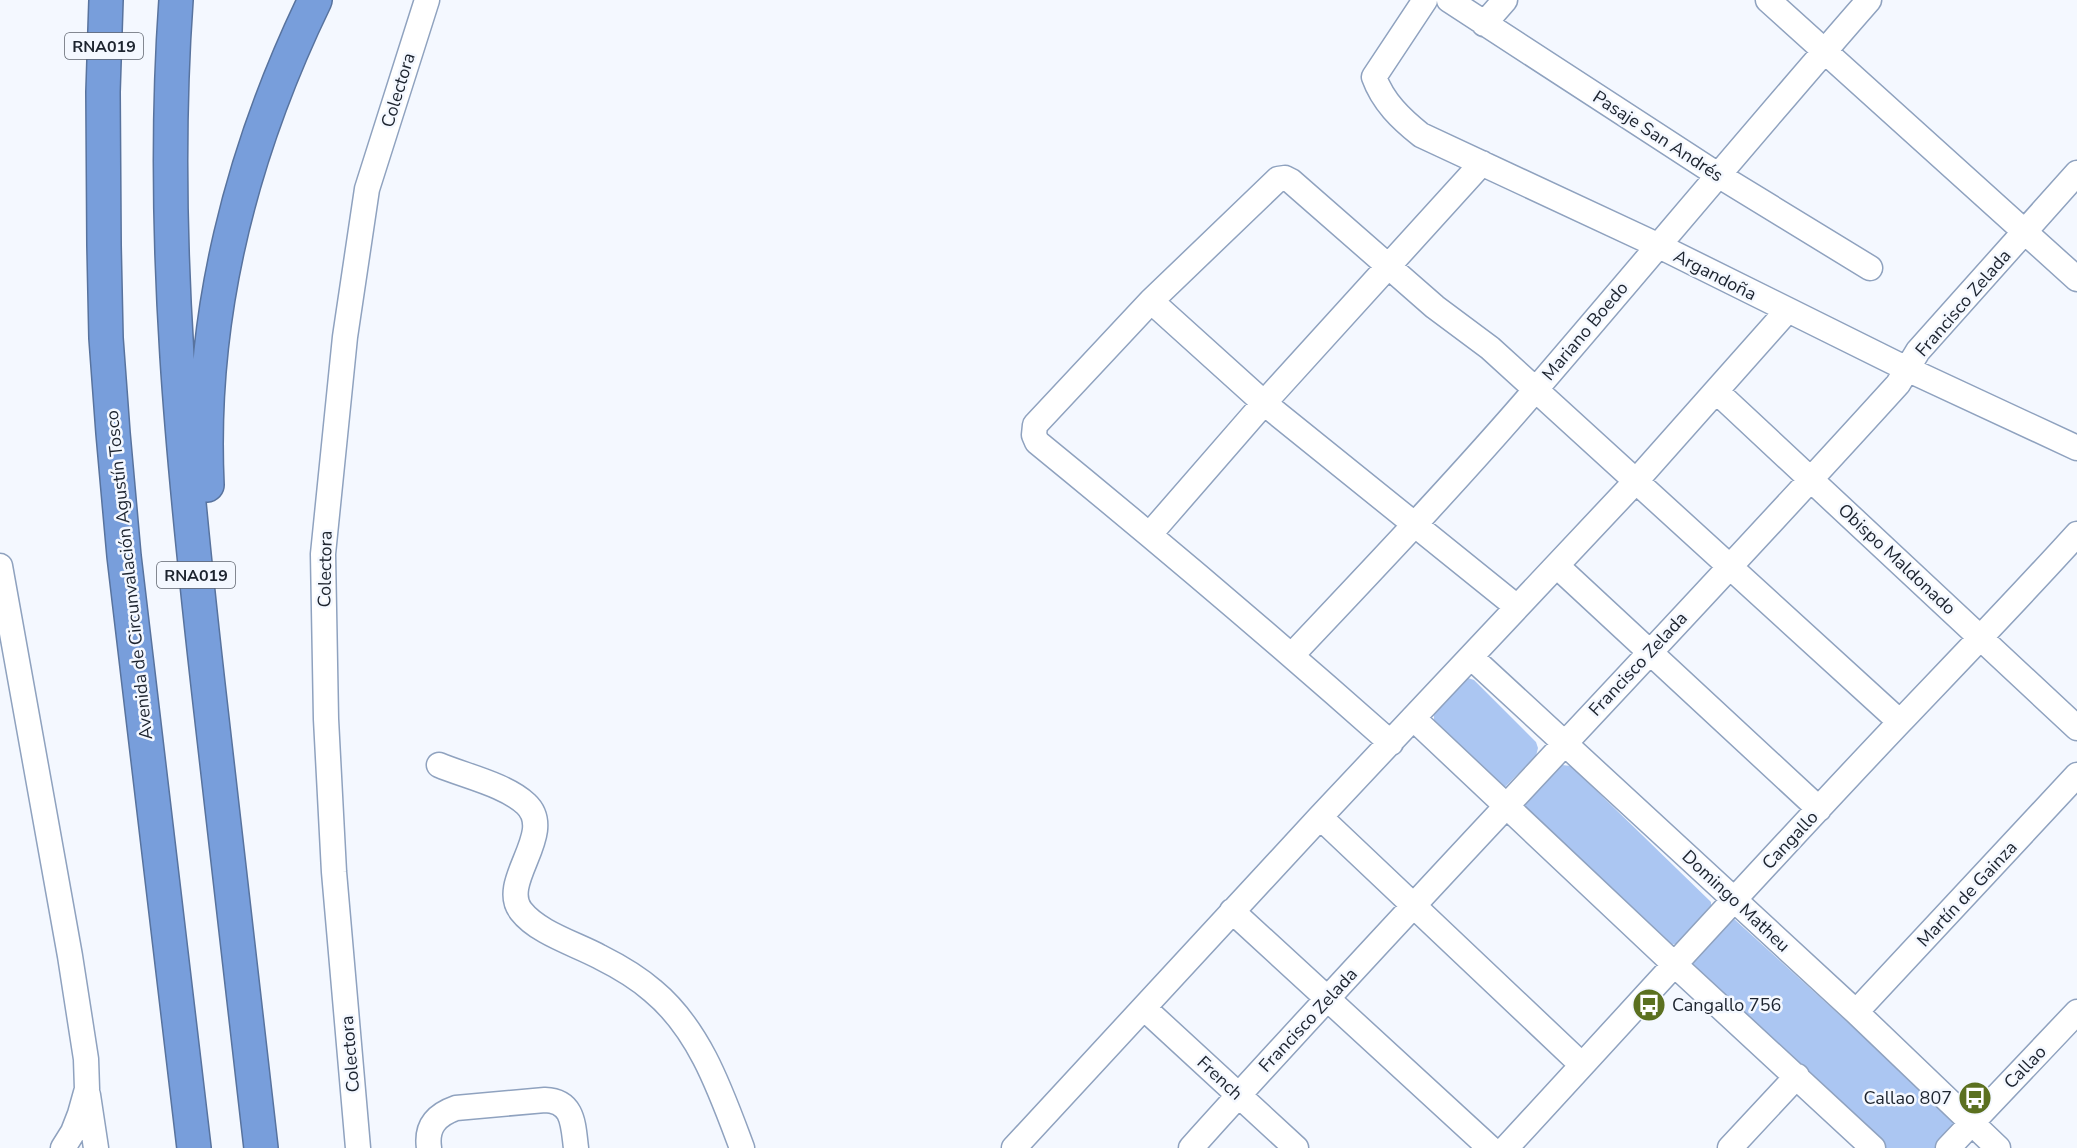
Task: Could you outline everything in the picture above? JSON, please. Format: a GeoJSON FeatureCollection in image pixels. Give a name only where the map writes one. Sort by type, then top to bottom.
{"type":"FeatureCollection","features":[{"type":"Feature","properties":{"kind":"highway"},"geometry":{"type":"LineString","coordinates":[[85,0],[82,172],[87,346],[94,430],[124,556]]}},
{"type":"Feature","properties":{"kind":"highway","name":"Avenida de Circunvalación Agustín Tosco"},"geometry":{"type":"LineString","coordinates":[[106,0],[103,92],[106,338],[124,556],[194,1148]]}},
{"type":"Feature","properties":{"kind":"highway","name":"RNA019"},"geometry":{"type":"LineString","coordinates":[[176,0],[171,198],[175,332],[186,485],[261,1148]]}},
{"type":"Feature","properties":{"kind":"highway"},"geometry":{"type":"LineString","coordinates":[[227,844],[232,738],[207,490],[205,449],[210,362],[222,278],[241,191],[267,111],[288,57],[315,0]]}},
{"type":"Feature","properties":{"kind":"street","name":"Colectora"},"geometry":{"type":"LineString","coordinates":[[358,1148],[334,860],[326,719],[323,554],[345,337],[367,189],[427,0]]}},
{"type":"Feature","properties":{"kind":"street","name":"Argandoña"},"geometry":{"type":"LineString","coordinates":[[1425,0],[1374,77],[1378,90],[1401,120],[1421,135],[1657,245],[1787,311],[2077,448]]}},
{"type":"Feature","properties":{"kind":"street","name":"Pasaje San Andrés"},"geometry":{"type":"LineString","coordinates":[[1449,0],[1718,175],[1870,268]]}},
{"type":"Feature","properties":{"kind":"street"},"geometry":{"type":"LineString","coordinates":[[1484,24],[1505,0]]}},
{"type":"Feature","properties":{"kind":"street"},"geometry":{"type":"LineString","coordinates":[[1768,0],[2077,279]]}},
{"type":"Feature","properties":{"kind":"street","name":"Mariano Boedo"},"geometry":{"type":"LineString","coordinates":[[1292,655],[1414,525],[1536,389],[1869,0]]}},
{"type":"Feature","properties":{"kind":"street"},"geometry":{"type":"LineString","coordinates":[[1150,534],[1264,403],[1482,163]]}},
{"type":"Feature","properties":{"kind":"street","name":"Francisco Zelada"},"geometry":{"type":"LineString","coordinates":[[1191,1148],[1505,805],[1811,480],[1898,384],[1918,351],[2077,173]]}},
{"type":"Feature","properties":{"kind":"street"},"geometry":{"type":"LineString","coordinates":[[1391,743],[1150,534],[1037,442],[1034,435],[1035,425],[1151,301],[1278,179],[1285,178],[1291,181],[1436,307],[1490,348],[1900,722]]}},
{"type":"Feature","properties":{"kind":"street"},"geometry":{"type":"LineString","coordinates":[[1151,301],[1264,403],[1517,607]]}},
{"type":"Feature","properties":{"kind":"street"},"geometry":{"type":"LineString","coordinates":[[1014,1148],[1232,911],[1636,481],[1787,311]]}},
{"type":"Feature","properties":{"kind":"street","name":"Obispo Maldonado"},"geometry":{"type":"LineString","coordinates":[[1716,391],[2077,728]]}},
{"type":"Feature","properties":{"kind":"street","name":"Cangallo"},"geometry":{"type":"LineString","coordinates":[[1506,1148],[1734,900],[2077,534]]}},
{"type":"Feature","properties":{"kind":"street"},"geometry":{"type":"LineString","coordinates":[[0,566],[81,1024],[87,1089],[96,1148]]}},
{"type":"Feature","properties":{"kind":"street"},"geometry":{"type":"LineString","coordinates":[[1557,566],[1819,809]]}},
{"type":"Feature","properties":{"kind":"street","name":"Domingo Matheu"},"geometry":{"type":"LineString","coordinates":[[1471,657],[1856,1012],[1998,1148]]}},
{"type":"Feature","properties":{"kind":"street"},"geometry":{"type":"LineString","coordinates":[[1413,718],[1873,1148]]}},
{"type":"Feature","properties":{"kind":"street"},"geometry":{"type":"LineString","coordinates":[[439,765],[508,792],[527,805],[535,816],[534,835],[518,881],[516,897],[519,910],[551,934],[607,961],[654,991],[679,1018],[705,1056],[742,1148]]}},
{"type":"Feature","properties":{"kind":"street","name":"Martín de Gainza"},"geometry":{"type":"LineString","coordinates":[[1856,1012],[2077,775]]}},
{"type":"Feature","properties":{"kind":"street"},"geometry":{"type":"LineString","coordinates":[[1320,817],[1582,1065]]}},
{"type":"Feature","properties":{"kind":"street"},"geometry":{"type":"LineString","coordinates":[[1232,911],[1490,1148]]}},
{"type":"Feature","properties":{"kind":"street","name":"French"},"geometry":{"type":"LineString","coordinates":[[1144,1008],[1296,1148]]}},
{"type":"Feature","properties":{"kind":"street","name":"Callao"},"geometry":{"type":"LineString","coordinates":[[1948,1148],[2077,1012]]}},
{"type":"Feature","properties":{"kind":"street"},"geometry":{"type":"LineString","coordinates":[[1730,1148],[1797,1076]]}},
{"type":"Feature","properties":{"kind":"street"},"geometry":{"type":"LineString","coordinates":[[63,1148],[73,1132],[87,1089]]}},
{"type":"Feature","properties":{"kind":"street"},"geometry":{"type":"LineString","coordinates":[[429,1148],[430,1128],[435,1120],[445,1112],[456,1108],[554,1100],[566,1107],[572,1118],[576,1148]]}},
{"type":"Feature","properties":{"kind":"shaded area"},"geometry":{"type":"Polygon","coordinates":[[[1468,678],[1474,680],[1536,742],[1538,748],[1536,756],[1504,788],[1495,786],[1434,725],[1434,714],[1461,680],[1468,678]]]}},
{"type":"Feature","properties":{"kind":"shaded area"},"geometry":{"type":"Polygon","coordinates":[[[1562,765],[1571,766],[1711,902],[1711,913],[1683,943],[1670,945],[1523,808],[1540,784],[1562,765]]]}},
{"type":"Feature","properties":{"kind":"shaded area"},"geometry":{"type":"Polygon","coordinates":[[[1733,918],[1944,1110],[1953,1123],[1952,1132],[1937,1148],[1883,1148],[1689,965],[1733,918]]]}},
{"type":"Feature","properties":{"kind":"place","name":"Cangallo 756"},"geometry":{"type":"Point","coordinates":[1649,1005]}},
{"type":"Feature","properties":{"kind":"place","name":"Callao 807"},"geometry":{"type":"Point","coordinates":[1975,1098]}}]}
